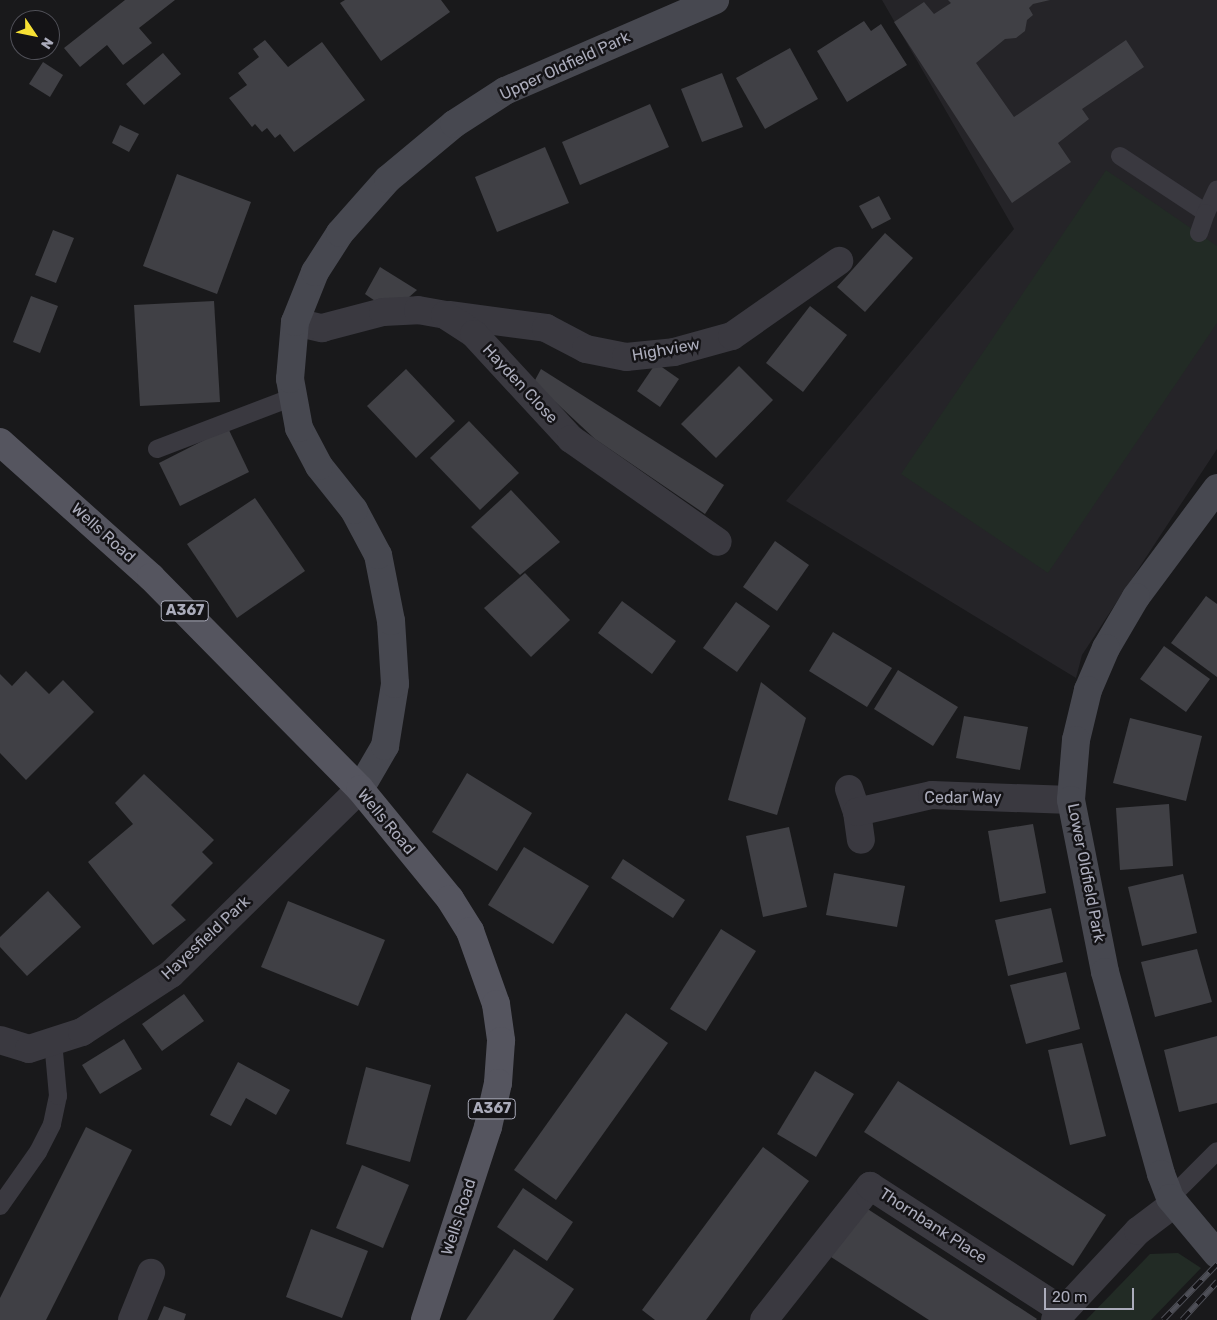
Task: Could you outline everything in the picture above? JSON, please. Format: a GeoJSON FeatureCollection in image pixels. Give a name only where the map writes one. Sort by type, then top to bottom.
{"type":"FeatureCollection","features":[{"type":"Feature","properties":{"kind":"main road","name":"Wells Road"},"geometry":{"type":"LineString","coordinates":[[0,442],[151,576],[360,790],[450,899],[470,931],[487,971],[496,1004],[501,1041],[498,1083],[488,1127],[425,1320]]}},
{"type":"Feature","properties":{"kind":"street","name":"Upper Oldfield Park"},"geometry":{"type":"LineString","coordinates":[[360,790],[385,746],[395,684],[391,621],[378,555],[354,510],[319,466],[299,428],[292,397],[290,379],[295,322],[315,272],[340,233],[388,179],[454,124],[505,91],[715,0]]}},
{"type":"Feature","properties":{"kind":"street","name":"Highview"},"geometry":{"type":"LineString","coordinates":[[445,315],[546,328],[586,349],[626,357],[674,352],[732,336],[839,261]]}},
{"type":"Feature","properties":{"kind":"street","name":"Hayden Close"},"geometry":{"type":"LineString","coordinates":[[295,322],[322,328],[383,312],[418,310],[445,315],[474,334],[571,439],[719,545]]}},
{"type":"Feature","properties":{"kind":"street","name":"Lower Oldfield Park"},"geometry":{"type":"LineString","coordinates":[[1173,1201],[1105,972],[1071,800],[1076,740],[1088,690],[1106,648],[1136,597],[1217,488]]}},
{"type":"Feature","properties":{"kind":"street","name":"Hayesfield Park"},"geometry":{"type":"LineString","coordinates":[[0,1040],[30,1050],[82,1032],[171,974],[360,790]]}},
{"type":"Feature","properties":{"kind":"street","name":"Cedar Way"},"geometry":{"type":"LineString","coordinates":[[861,840],[853,801],[932,795],[1071,800]]}},
{"type":"Feature","properties":{"kind":"street","name":"Thornbank Place"},"geometry":{"type":"LineString","coordinates":[[764,1320],[870,1186],[1059,1315],[1138,1231],[1173,1201]]}},
{"type":"Feature","properties":{"kind":"street"},"geometry":{"type":"LineString","coordinates":[[1173,1201],[1217,1254]]}},
{"type":"Feature","properties":{"kind":"street"},"geometry":{"type":"LineString","coordinates":[[132,1320],[151,1273]]}},
{"type":"Feature","properties":{"kind":"lane"},"geometry":{"type":"LineString","coordinates":[[1120,156],[1206,213]]}},
{"type":"Feature","properties":{"kind":"lane"},"geometry":{"type":"LineString","coordinates":[[1199,233],[1217,189]]}},
{"type":"Feature","properties":{"kind":"lane"},"geometry":{"type":"LineString","coordinates":[[157,449],[292,397]]}},
{"type":"Feature","properties":{"kind":"lane"},"geometry":{"type":"LineString","coordinates":[[0,1206],[38,1152],[52,1124],[58,1096],[53,1042]]}},
{"type":"Feature","properties":{"kind":"lane"},"geometry":{"type":"LineString","coordinates":[[1173,1201],[1217,1151]]}},
{"type":"Feature","properties":{"kind":"shaded area"},"geometry":{"type":"Polygon","coordinates":[[[882,0],[1217,0],[1217,449],[1082,655],[1076,678],[786,501],[1014,229],[882,0]]]}},
{"type":"Feature","properties":{"kind":"shaded area"},"geometry":{"type":"Polygon","coordinates":[[[1106,170],[1217,246],[1217,323],[1048,573],[901,474],[1106,170]]]}},
{"type":"Feature","properties":{"kind":"shaded area"},"geometry":{"type":"Polygon","coordinates":[[[1178,1253],[1201,1268],[1151,1320],[1086,1320],[1150,1254],[1178,1253]]]}},
{"type":"Feature","properties":{"kind":"building"},"geometry":{"type":"Polygon","coordinates":[[[125,0],[175,0],[139,28],[152,43],[123,65],[107,45],[80,67],[64,48],[125,0]]]}},
{"type":"Feature","properties":{"kind":"building"},"geometry":{"type":"Polygon","coordinates":[[[345,0],[441,0],[450,12],[381,61],[340,3],[345,0]]]}},
{"type":"Feature","properties":{"kind":"building"},"geometry":{"type":"Polygon","coordinates":[[[948,0],[1050,0],[1033,4],[1029,8],[1033,15],[1027,20],[1025,31],[1016,38],[1005,39],[976,63],[1014,117],[1126,40],[1144,67],[1082,109],[1089,119],[1058,143],[1071,162],[1012,203],[894,22],[924,2],[934,14],[951,3],[948,0]]]}},
{"type":"Feature","properties":{"kind":"building"},"geometry":{"type":"Polygon","coordinates":[[[864,21],[871,31],[881,24],[907,65],[847,102],[817,51],[864,21]]]}},
{"type":"Feature","properties":{"kind":"building"},"geometry":{"type":"Polygon","coordinates":[[[265,40],[288,67],[322,42],[365,100],[294,152],[280,134],[275,138],[267,128],[262,132],[255,124],[252,127],[229,98],[247,85],[238,73],[259,57],[253,49],[265,40]]]}},
{"type":"Feature","properties":{"kind":"building"},"geometry":{"type":"Polygon","coordinates":[[[790,48],[818,99],[765,129],[736,78],[790,48]]]}},
{"type":"Feature","properties":{"kind":"building"},"geometry":{"type":"Polygon","coordinates":[[[163,53],[181,74],[144,105],[126,84],[163,53]]]}},
{"type":"Feature","properties":{"kind":"building"},"geometry":{"type":"Polygon","coordinates":[[[43,62],[63,75],[50,97],[29,84],[43,62]]]}},
{"type":"Feature","properties":{"kind":"building"},"geometry":{"type":"Polygon","coordinates":[[[722,73],[743,127],[702,142],[681,89],[722,73]]]}},
{"type":"Feature","properties":{"kind":"building"},"geometry":{"type":"Polygon","coordinates":[[[650,104],[669,147],[580,185],[562,142],[650,104]]]}},
{"type":"Feature","properties":{"kind":"building"},"geometry":{"type":"Polygon","coordinates":[[[120,125],[139,134],[129,152],[112,143],[120,125]]]}},
{"type":"Feature","properties":{"kind":"building"},"geometry":{"type":"Polygon","coordinates":[[[545,147],[569,203],[497,232],[475,177],[545,147]]]}},
{"type":"Feature","properties":{"kind":"building"},"geometry":{"type":"Polygon","coordinates":[[[177,174],[251,202],[217,294],[143,266],[177,174]]]}},
{"type":"Feature","properties":{"kind":"building"},"geometry":{"type":"Polygon","coordinates":[[[879,196],[891,219],[872,229],[859,206],[879,196]]]}},
{"type":"Feature","properties":{"kind":"building"},"geometry":{"type":"Polygon","coordinates":[[[53,230],[74,238],[56,283],[35,275],[53,230]]]}},
{"type":"Feature","properties":{"kind":"building"},"geometry":{"type":"Polygon","coordinates":[[[885,233],[913,258],[865,312],[837,287],[885,233]]]}},
{"type":"Feature","properties":{"kind":"building"},"geometry":{"type":"Polygon","coordinates":[[[380,267],[417,290],[408,298],[378,303],[365,294],[380,267]]]}},
{"type":"Feature","properties":{"kind":"building"},"geometry":{"type":"Polygon","coordinates":[[[31,296],[58,306],[40,353],[13,342],[31,296]]]}},
{"type":"Feature","properties":{"kind":"building"},"geometry":{"type":"Polygon","coordinates":[[[214,301],[220,402],[140,406],[134,305],[214,301]]]}},
{"type":"Feature","properties":{"kind":"building"},"geometry":{"type":"Polygon","coordinates":[[[810,306],[847,335],[803,392],[766,363],[810,306]]]}},
{"type":"Feature","properties":{"kind":"building"},"geometry":{"type":"Polygon","coordinates":[[[656,363],[679,379],[660,407],[637,391],[656,363]]]}},
{"type":"Feature","properties":{"kind":"building"},"geometry":{"type":"Polygon","coordinates":[[[739,366],[773,400],[716,458],[681,424],[739,366]]]}},
{"type":"Feature","properties":{"kind":"building"},"geometry":{"type":"Polygon","coordinates":[[[406,369],[455,421],[416,458],[367,406],[406,369]]]}},
{"type":"Feature","properties":{"kind":"building"},"geometry":{"type":"Polygon","coordinates":[[[541,369],[724,485],[705,514],[595,439],[534,382],[541,369]]]}},
{"type":"Feature","properties":{"kind":"building"},"geometry":{"type":"Polygon","coordinates":[[[469,421],[519,473],[480,510],[430,458],[469,421]]]}},
{"type":"Feature","properties":{"kind":"building"},"geometry":{"type":"Polygon","coordinates":[[[228,428],[249,472],[180,506],[159,463],[228,428]]]}},
{"type":"Feature","properties":{"kind":"building"},"geometry":{"type":"Polygon","coordinates":[[[511,490],[560,542],[520,575],[471,527],[511,490]]]}},
{"type":"Feature","properties":{"kind":"building"},"geometry":{"type":"Polygon","coordinates":[[[255,498],[305,571],[237,618],[187,544],[255,498]]]}},
{"type":"Feature","properties":{"kind":"building"},"geometry":{"type":"Polygon","coordinates":[[[775,541],[809,565],[777,611],[743,587],[775,541]]]}},
{"type":"Feature","properties":{"kind":"building"},"geometry":{"type":"Polygon","coordinates":[[[525,573],[570,620],[531,657],[484,608],[525,573]]]}},
{"type":"Feature","properties":{"kind":"building"},"geometry":{"type":"Polygon","coordinates":[[[1206,596],[1217,604],[1217,677],[1171,643],[1206,596]]]}},
{"type":"Feature","properties":{"kind":"building"},"geometry":{"type":"Polygon","coordinates":[[[622,601],[676,641],[652,674],[598,633],[622,601]]]}},
{"type":"Feature","properties":{"kind":"building"},"geometry":{"type":"Polygon","coordinates":[[[736,602],[770,626],[737,672],[703,648],[736,602]]]}},
{"type":"Feature","properties":{"kind":"building"},"geometry":{"type":"Polygon","coordinates":[[[833,632],[892,668],[867,707],[809,671],[833,632]]]}},
{"type":"Feature","properties":{"kind":"building"},"geometry":{"type":"Polygon","coordinates":[[[1164,646],[1210,679],[1186,712],[1140,679],[1164,646]]]}},
{"type":"Feature","properties":{"kind":"building"},"geometry":{"type":"Polygon","coordinates":[[[898,670],[958,707],[933,746],[874,709],[898,670]]]}},
{"type":"Feature","properties":{"kind":"building"},"geometry":{"type":"Polygon","coordinates":[[[26,671],[49,694],[63,680],[94,712],[26,780],[0,753],[0,674],[12,686],[26,671]]]}},
{"type":"Feature","properties":{"kind":"building"},"geometry":{"type":"Polygon","coordinates":[[[761,682],[806,718],[777,815],[728,800],[761,682]]]}},
{"type":"Feature","properties":{"kind":"building"},"geometry":{"type":"Polygon","coordinates":[[[964,716],[1028,727],[1020,770],[956,758],[964,716]]]}},
{"type":"Feature","properties":{"kind":"building"},"geometry":{"type":"Polygon","coordinates":[[[1130,718],[1202,736],[1186,801],[1113,783],[1130,718]]]}},
{"type":"Feature","properties":{"kind":"building"},"geometry":{"type":"Polygon","coordinates":[[[467,773],[532,813],[497,871],[432,832],[467,773]]]}},
{"type":"Feature","properties":{"kind":"building"},"geometry":{"type":"Polygon","coordinates":[[[144,774],[214,840],[202,852],[213,863],[171,905],[186,920],[153,945],[88,862],[133,824],[115,803],[144,774]]]}},
{"type":"Feature","properties":{"kind":"building"},"geometry":{"type":"Polygon","coordinates":[[[1169,804],[1173,866],[1120,870],[1116,808],[1169,804]]]}},
{"type":"Feature","properties":{"kind":"building"},"geometry":{"type":"Polygon","coordinates":[[[1033,824],[1046,893],[1000,902],[988,831],[1033,824]]]}},
{"type":"Feature","properties":{"kind":"building"},"geometry":{"type":"Polygon","coordinates":[[[789,827],[807,907],[763,917],[746,836],[789,827]]]}},
{"type":"Feature","properties":{"kind":"building"},"geometry":{"type":"Polygon","coordinates":[[[524,847],[589,886],[553,944],[488,905],[524,847]]]}},
{"type":"Feature","properties":{"kind":"building"},"geometry":{"type":"Polygon","coordinates":[[[623,859],[685,900],[673,918],[611,878],[623,859]]]}},
{"type":"Feature","properties":{"kind":"building"},"geometry":{"type":"Polygon","coordinates":[[[834,873],[905,886],[897,927],[826,915],[834,873]]]}},
{"type":"Feature","properties":{"kind":"building"},"geometry":{"type":"Polygon","coordinates":[[[1183,874],[1197,933],[1142,946],[1128,887],[1183,874]]]}},
{"type":"Feature","properties":{"kind":"building"},"geometry":{"type":"Polygon","coordinates":[[[48,891],[81,927],[27,976],[0,947],[0,937],[48,891]]]}},
{"type":"Feature","properties":{"kind":"building"},"geometry":{"type":"Polygon","coordinates":[[[288,901],[385,940],[358,1006],[261,967],[288,901]]]}},
{"type":"Feature","properties":{"kind":"building"},"geometry":{"type":"Polygon","coordinates":[[[1051,908],[1063,962],[1008,976],[995,920],[1051,908]]]}},
{"type":"Feature","properties":{"kind":"building"},"geometry":{"type":"Polygon","coordinates":[[[721,929],[756,951],[706,1031],[670,1009],[721,929]]]}},
{"type":"Feature","properties":{"kind":"building"},"geometry":{"type":"Polygon","coordinates":[[[1197,949],[1212,1002],[1155,1017],[1141,962],[1197,949]]]}},
{"type":"Feature","properties":{"kind":"building"},"geometry":{"type":"Polygon","coordinates":[[[1066,972],[1080,1029],[1026,1044],[1010,985],[1066,972]]]}},
{"type":"Feature","properties":{"kind":"building"},"geometry":{"type":"Polygon","coordinates":[[[184,994],[204,1021],[162,1051],[142,1024],[184,994]]]}},
{"type":"Feature","properties":{"kind":"building"},"geometry":{"type":"Polygon","coordinates":[[[626,1013],[668,1043],[556,1200],[514,1170],[626,1013]]]}},
{"type":"Feature","properties":{"kind":"building"},"geometry":{"type":"Polygon","coordinates":[[[1217,1036],[1217,1103],[1179,1112],[1164,1050],[1217,1036]]]}},
{"type":"Feature","properties":{"kind":"building"},"geometry":{"type":"Polygon","coordinates":[[[124,1039],[142,1069],[100,1094],[82,1065],[124,1039]]]}},
{"type":"Feature","properties":{"kind":"building"},"geometry":{"type":"Polygon","coordinates":[[[1082,1043],[1106,1136],[1070,1145],[1048,1050],[1082,1043]]]}},
{"type":"Feature","properties":{"kind":"building"},"geometry":{"type":"Polygon","coordinates":[[[238,1062],[290,1090],[276,1115],[246,1098],[231,1126],[210,1115],[238,1062]]]}},
{"type":"Feature","properties":{"kind":"building"},"geometry":{"type":"Polygon","coordinates":[[[366,1067],[431,1085],[410,1162],[346,1144],[366,1067]]]}},
{"type":"Feature","properties":{"kind":"building"},"geometry":{"type":"Polygon","coordinates":[[[815,1071],[854,1094],[816,1157],[777,1134],[815,1071]]]}},
{"type":"Feature","properties":{"kind":"building"},"geometry":{"type":"Polygon","coordinates":[[[898,1081],[1106,1215],[1073,1266],[864,1132],[898,1081]]]}},
{"type":"Feature","properties":{"kind":"building"},"geometry":{"type":"Polygon","coordinates":[[[86,1127],[132,1150],[46,1320],[0,1320],[0,1298],[86,1127]]]}},
{"type":"Feature","properties":{"kind":"building"},"geometry":{"type":"Polygon","coordinates":[[[763,1147],[809,1181],[706,1320],[655,1320],[642,1310],[763,1147]]]}},
{"type":"Feature","properties":{"kind":"building"},"geometry":{"type":"Polygon","coordinates":[[[362,1165],[409,1185],[383,1248],[336,1228],[362,1165]]]}},
{"type":"Feature","properties":{"kind":"building"},"geometry":{"type":"Polygon","coordinates":[[[523,1188],[573,1222],[547,1261],[497,1227],[523,1188]]]}},
{"type":"Feature","properties":{"kind":"building"},"geometry":{"type":"Polygon","coordinates":[[[863,1206],[1037,1319],[929,1320],[831,1257],[863,1206]]]}},
{"type":"Feature","properties":{"kind":"building"},"geometry":{"type":"Polygon","coordinates":[[[311,1229],[368,1251],[342,1318],[286,1297],[311,1229]]]}},
{"type":"Feature","properties":{"kind":"building"},"geometry":{"type":"Polygon","coordinates":[[[514,1249],[574,1289],[553,1320],[466,1320],[514,1249]]]}},
{"type":"Feature","properties":{"kind":"building"},"geometry":{"type":"Polygon","coordinates":[[[164,1306],[186,1314],[184,1320],[158,1320],[164,1306]]]}},
{"type":"Feature","properties":{"kind":"railway"},"geometry":{"type":"LineString","coordinates":[[1163,1320],[1217,1264]]}},
{"type":"Feature","properties":{"kind":"railway"},"geometry":{"type":"LineString","coordinates":[[1182,1320],[1217,1282]]}}]}
